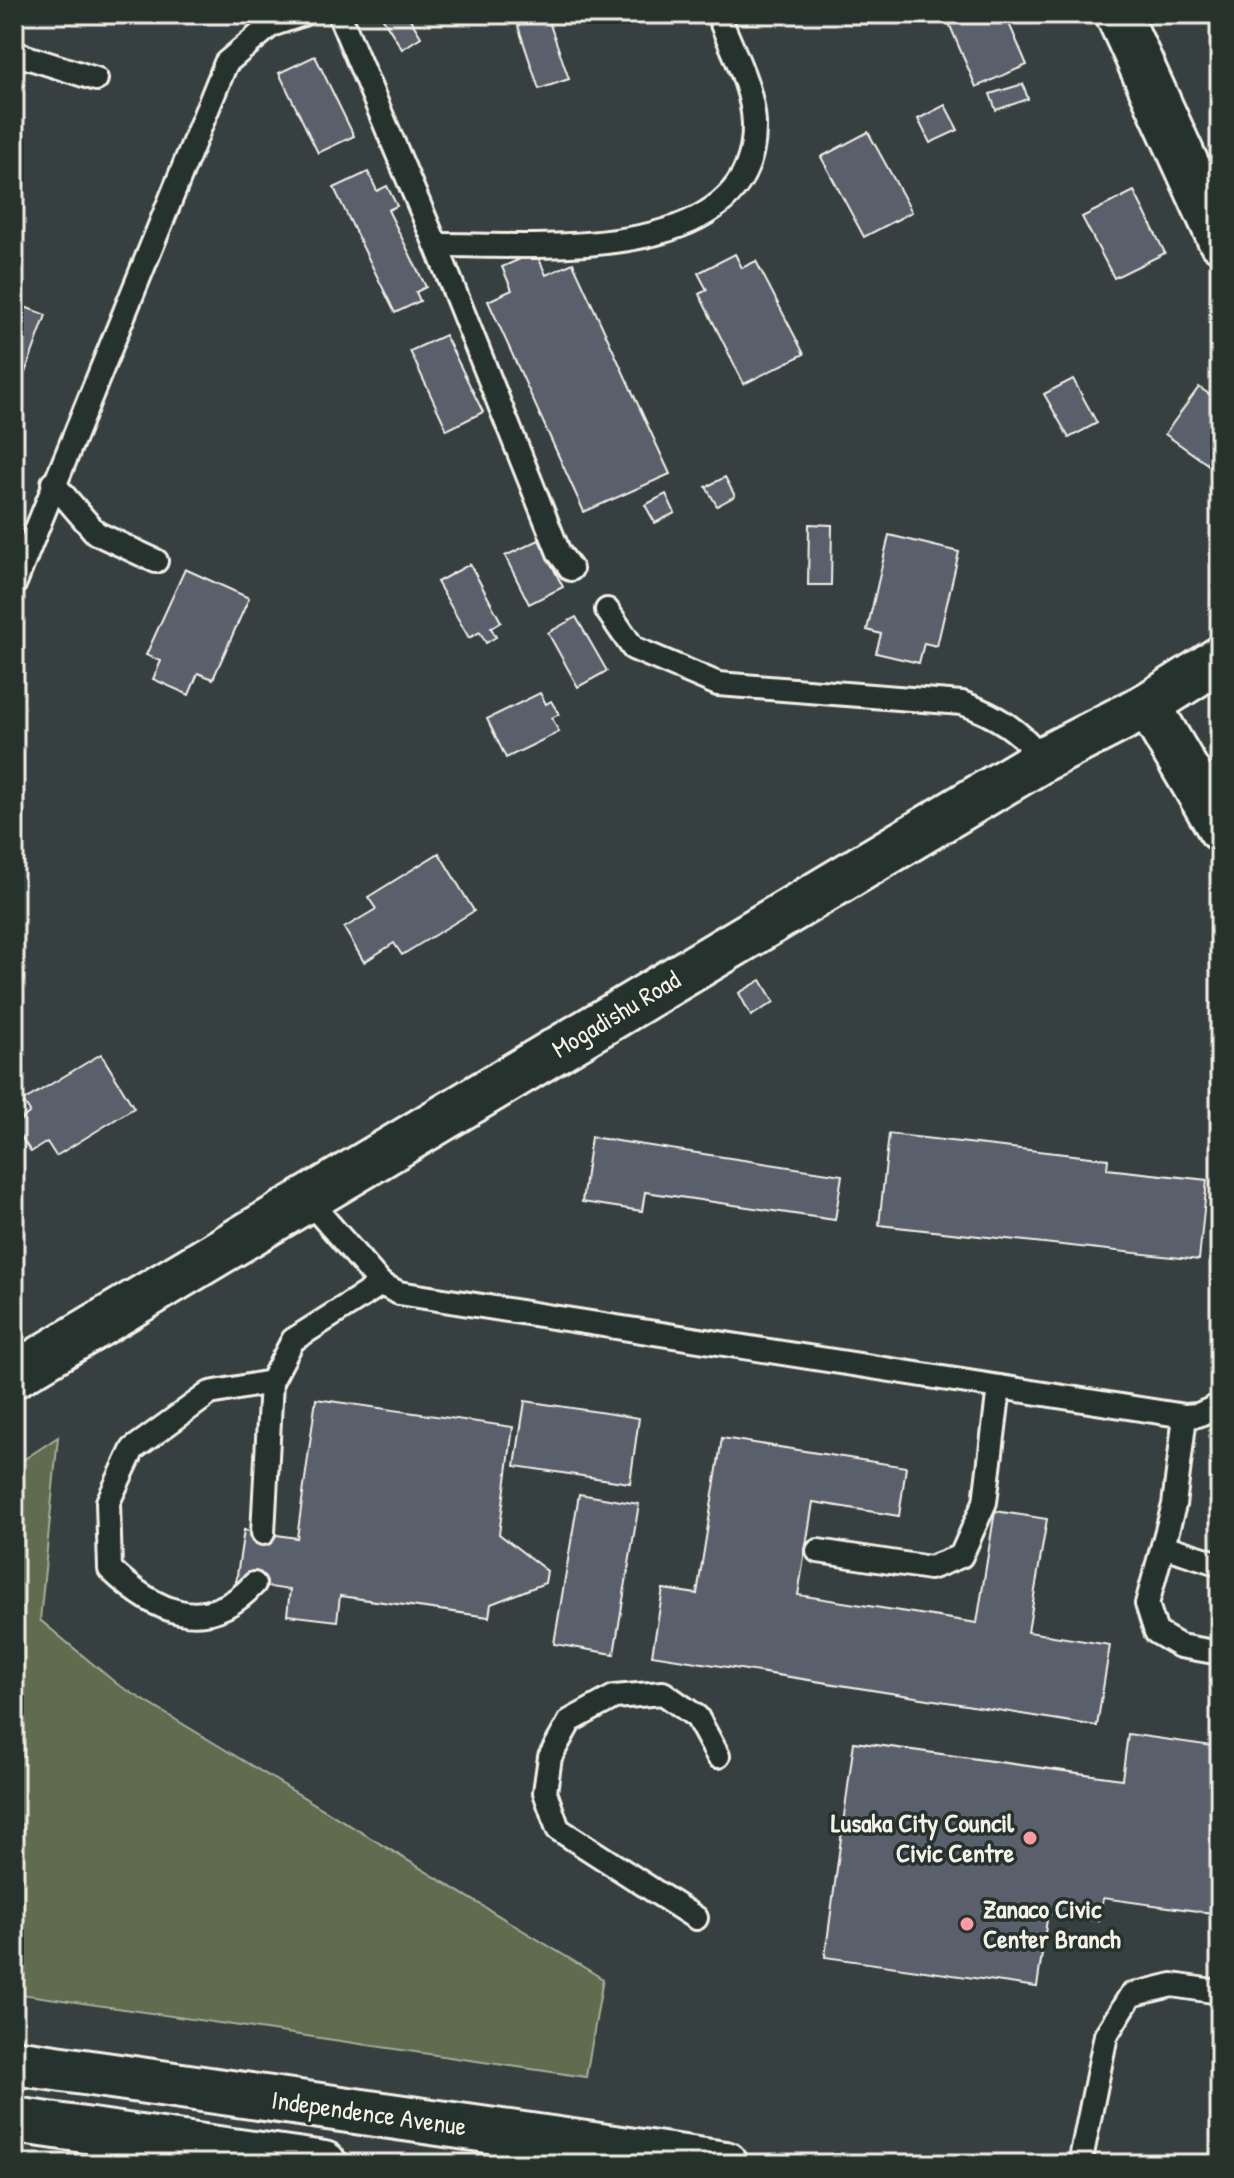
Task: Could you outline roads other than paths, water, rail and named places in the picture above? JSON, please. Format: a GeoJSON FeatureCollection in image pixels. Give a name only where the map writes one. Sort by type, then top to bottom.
{"type":"FeatureCollection","features":[{"type":"Feature","properties":{"kind":"street"},"geometry":{"type":"LineString","coordinates":[[1118,14],[1220,239]]}},
{"type":"Feature","properties":{"kind":"street","name":"Mogadishu Road"},"geometry":{"type":"LineString","coordinates":[[14,1375],[1043,759],[1148,705],[1220,659]]}},
{"type":"Feature","properties":{"kind":"street"},"geometry":{"type":"LineString","coordinates":[[1148,705],[1220,828]]}},
{"type":"Feature","properties":{"kind":"street","name":"Independence Avenue"},"geometry":{"type":"LineString","coordinates":[[14,2062],[725,2164]]}},
{"type":"Feature","properties":{"kind":"street"},"geometry":{"type":"LineString","coordinates":[[14,2120],[324,2164]]}},
{"type":"Feature","properties":{"kind":"lane"},"geometry":{"type":"LineString","coordinates":[[14,585],[226,63],[271,25],[303,14]]}},
{"type":"Feature","properties":{"kind":"lane"},"geometry":{"type":"LineString","coordinates":[[339,14],[436,245],[559,553],[571,569]]}},
{"type":"Feature","properties":{"kind":"lane"},"geometry":{"type":"LineString","coordinates":[[436,245],[606,243],[645,238],[679,228],[726,196],[751,153],[754,124],[751,101],[718,14]]}},
{"type":"Feature","properties":{"kind":"lane"},"geometry":{"type":"LineString","coordinates":[[14,53],[96,79]]}},
{"type":"Feature","properties":{"kind":"lane"},"geometry":{"type":"LineString","coordinates":[[53,483],[96,533],[156,561]]}},
{"type":"Feature","properties":{"kind":"lane"},"geometry":{"type":"LineString","coordinates":[[607,610],[633,648],[718,684],[962,703],[997,715],[1023,735],[1043,759]]}},
{"type":"Feature","properties":{"kind":"lane"},"geometry":{"type":"LineString","coordinates":[[307,1199],[381,1284],[399,1293],[1185,1416],[1198,1415],[1220,1405]]}},
{"type":"Feature","properties":{"kind":"lane"},"geometry":{"type":"LineString","coordinates":[[263,1533],[271,1382],[293,1340],[381,1284]]}},
{"type":"Feature","properties":{"kind":"lane"},"geometry":{"type":"LineString","coordinates":[[254,1584],[237,1602],[189,1616],[138,1596],[110,1569],[108,1502],[133,1449],[210,1393],[271,1382]]}},
{"type":"Feature","properties":{"kind":"lane"},"geometry":{"type":"LineString","coordinates":[[818,1551],[930,1568],[961,1556],[985,1502],[999,1387]]}},
{"type":"Feature","properties":{"kind":"lane"},"geometry":{"type":"LineString","coordinates":[[1185,1416],[1174,1505],[1147,1604],[1156,1632],[1180,1646],[1220,1653]]}},
{"type":"Feature","properties":{"kind":"lane"},"geometry":{"type":"LineString","coordinates":[[1163,1546],[1220,1564]]}},
{"type":"Feature","properties":{"kind":"lane"},"geometry":{"type":"LineString","coordinates":[[696,1918],[558,1829],[545,1792],[550,1757],[570,1721],[614,1697],[663,1693],[697,1717],[718,1756]]}},
{"type":"Feature","properties":{"kind":"lane"},"geometry":{"type":"LineString","coordinates":[[1080,2164],[1106,2035],[1131,1995],[1172,1985],[1220,1992]]}},
{"type":"Feature","properties":{"kind":"place","name":"Lusaka City Council Civic Centre"},"geometry":{"type":"Point","coordinates":[1030,1838]}},
{"type":"Feature","properties":{"kind":"place","name":"Zanaco Civic Center Branch"},"geometry":{"type":"Point","coordinates":[967,1924]}}]}
